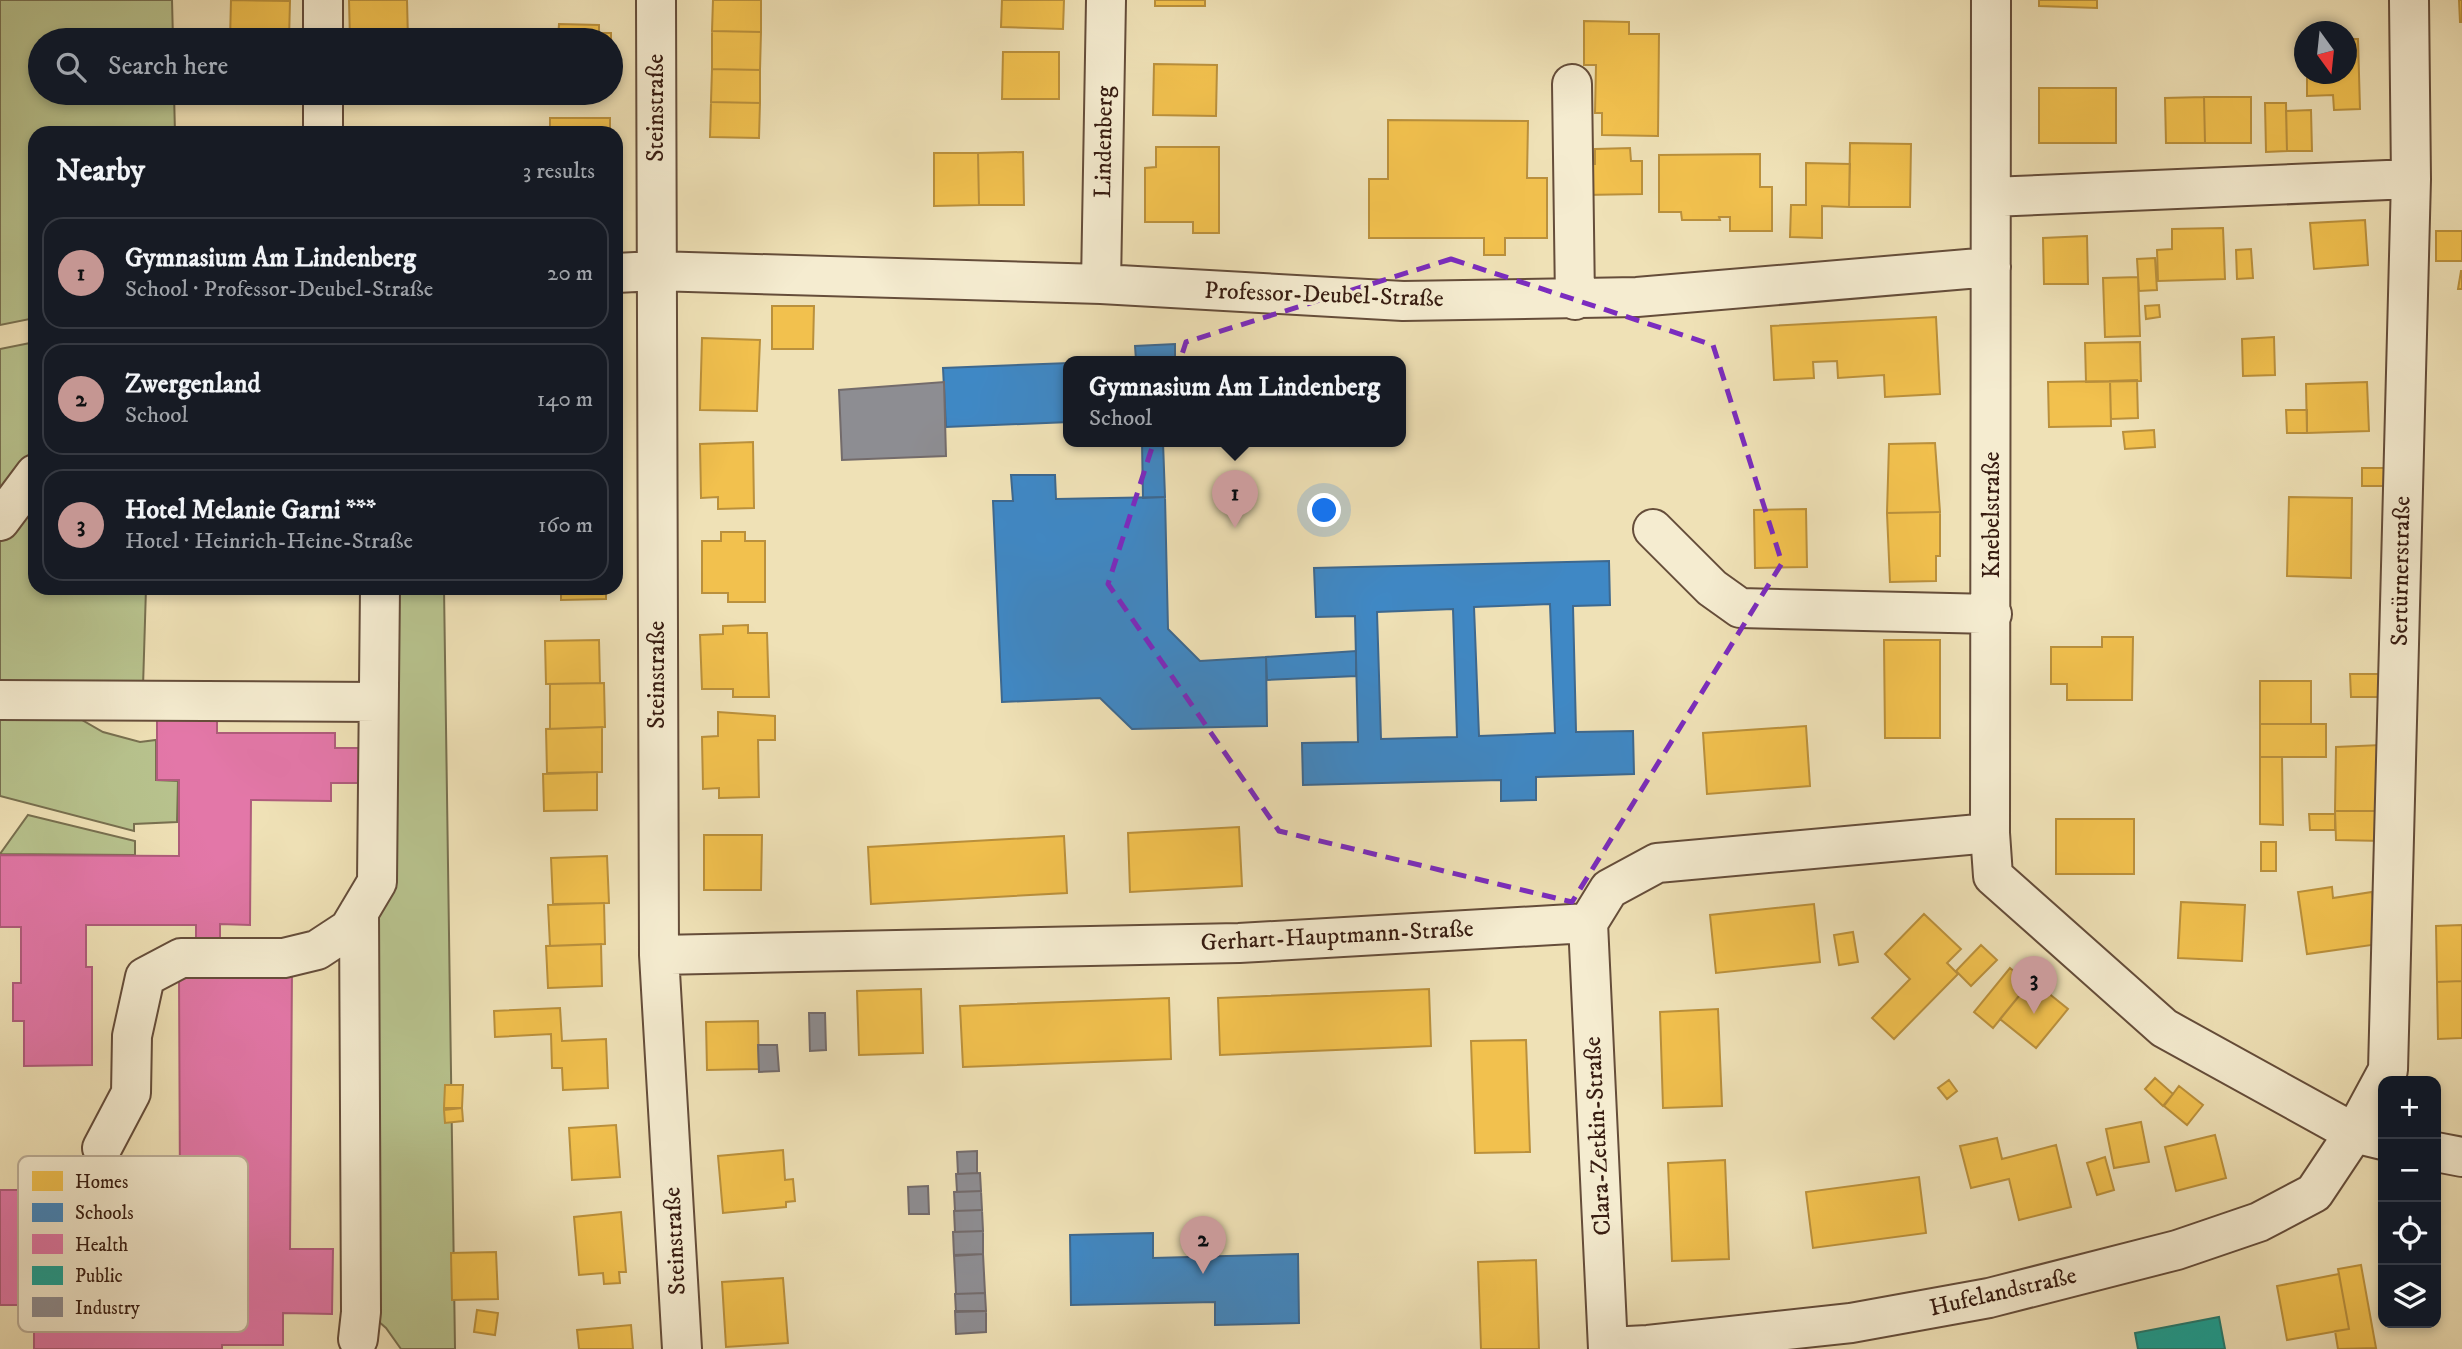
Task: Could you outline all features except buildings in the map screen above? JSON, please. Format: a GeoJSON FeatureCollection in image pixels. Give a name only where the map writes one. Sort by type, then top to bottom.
{"type":"FeatureCollection","features":[{"type":"Feature","properties":{"kind":"street"},"geometry":{"type":"LineString","coordinates":[[323,0],[323,28]]}},
{"type":"Feature","properties":{"kind":"street","name":"Steinstraße"},"geometry":{"type":"LineString","coordinates":[[656,0],[659,955],[682,1349]]}},
{"type":"Feature","properties":{"kind":"street","name":"Lindenberg"},"geometry":{"type":"LineString","coordinates":[[1101,284],[1107,0]]}},
{"type":"Feature","properties":{"kind":"street","name":"Knebelstraße"},"geometry":{"type":"LineString","coordinates":[[1991,0],[1990,833],[1993,876],[2164,1028],[2368,1137]]}},
{"type":"Feature","properties":{"kind":"street","name":"Sertürnerstraße"},"geometry":{"type":"LineString","coordinates":[[2368,1137],[2388,1070],[2411,179],[2409,0]]}},
{"type":"Feature","properties":{"kind":"street"},"geometry":{"type":"LineString","coordinates":[[1572,85],[1575,300]]}},
{"type":"Feature","properties":{"kind":"street"},"geometry":{"type":"LineString","coordinates":[[323,105],[323,126]]}},
{"type":"Feature","properties":{"kind":"street"},"geometry":{"type":"LineString","coordinates":[[1991,197],[2411,179]]}},
{"type":"Feature","properties":{"kind":"street","name":"Professor-Deubel-Straße"},"geometry":{"type":"LineString","coordinates":[[623,273],[655,271],[1101,284],[1403,301],[1575,300],[1991,267]]}},
{"type":"Feature","properties":{"kind":"street"},"geometry":{"type":"LineString","coordinates":[[0,521],[28,483]]}},
{"type":"Feature","properties":{"kind":"street"},"geometry":{"type":"LineString","coordinates":[[1653,529],[1712,588],[1740,608],[1992,614]]}},
{"type":"Feature","properties":{"kind":"street"},"geometry":{"type":"LineString","coordinates":[[102,1148],[131,1093],[132,1036],[145,977],[181,958],[284,958],[317,950],[349,929],[377,882],[380,595]]}},
{"type":"Feature","properties":{"kind":"street"},"geometry":{"type":"LineString","coordinates":[[0,700],[378,702]]}},
{"type":"Feature","properties":{"kind":"street"},"geometry":{"type":"LineString","coordinates":[[1588,923],[1609,889],[1657,863],[1990,833]]}},
{"type":"Feature","properties":{"kind":"street"},"geometry":{"type":"LineString","coordinates":[[354,1346],[361,1312],[359,912]]}},
{"type":"Feature","properties":{"kind":"street","name":"Gerhart-Hauptmann-Straße"},"geometry":{"type":"LineString","coordinates":[[659,955],[1239,943],[1588,923]]}},
{"type":"Feature","properties":{"kind":"street","name":"Clara-Zetkin-Straße"},"geometry":{"type":"LineString","coordinates":[[1588,923],[1608,1348]]}},
{"type":"Feature","properties":{"kind":"street","name":"Hufelandstraße"},"geometry":{"type":"LineString","coordinates":[[1608,1348],[1851,1323],[1989,1298],[2177,1250],[2259,1222],[2314,1193],[2368,1137]]}},
{"type":"Feature","properties":{"kind":"street"},"geometry":{"type":"LineString","coordinates":[[2441,1153],[2462,1157]]}},
{"type":"Feature","properties":{"kind":"highlighted area"},"geometry":{"type":"Polygon","coordinates":[[[1451,259],[1713,345],[1782,563],[1572,902],[1279,831],[1108,584],[1186,342],[1451,259]]]}},
{"type":"Feature","properties":{"kind":"green space"},"geometry":{"type":"Polygon","coordinates":[[[0,0],[172,0],[173,28],[28,28],[28,105],[174,105],[175,126],[28,126],[28,319],[0,325],[0,0]]]}},
{"type":"Feature","properties":{"kind":"green space"},"geometry":{"type":"Polygon","coordinates":[[[28,343],[28,468],[0,504],[0,349],[28,343]]]}},
{"type":"Feature","properties":{"kind":"green space"},"geometry":{"type":"Polygon","coordinates":[[[28,503],[28,595],[146,595],[143,687],[0,684],[0,541],[28,503]]]}},
{"type":"Feature","properties":{"kind":"green space"},"geometry":{"type":"Polygon","coordinates":[[[389,595],[444,595],[455,1349],[401,1349],[386,1328],[370,1314],[361,936],[389,595]]]}},
{"type":"Feature","properties":{"kind":"green space"},"geometry":{"type":"Polygon","coordinates":[[[0,715],[75,716],[103,732],[140,742],[156,740],[156,780],[178,781],[177,822],[134,824],[134,831],[0,796],[0,715]]]}},
{"type":"Feature","properties":{"kind":"green space"},"geometry":{"type":"Polygon","coordinates":[[[28,815],[135,841],[135,855],[0,854],[28,815]]]}},
{"type":"Feature","properties":{"kind":"place","name":"Gymnasium Am Lindenberg"},"geometry":{"type":"Point","coordinates":[1235,528]}},
{"type":"Feature","properties":{"kind":"place","name":"Hotel Melanie Garni ***"},"geometry":{"type":"Point","coordinates":[2034,1014]}},
{"type":"Feature","properties":{"kind":"place","name":"Zwergenland"},"geometry":{"type":"Point","coordinates":[1203,1274]}}]}
